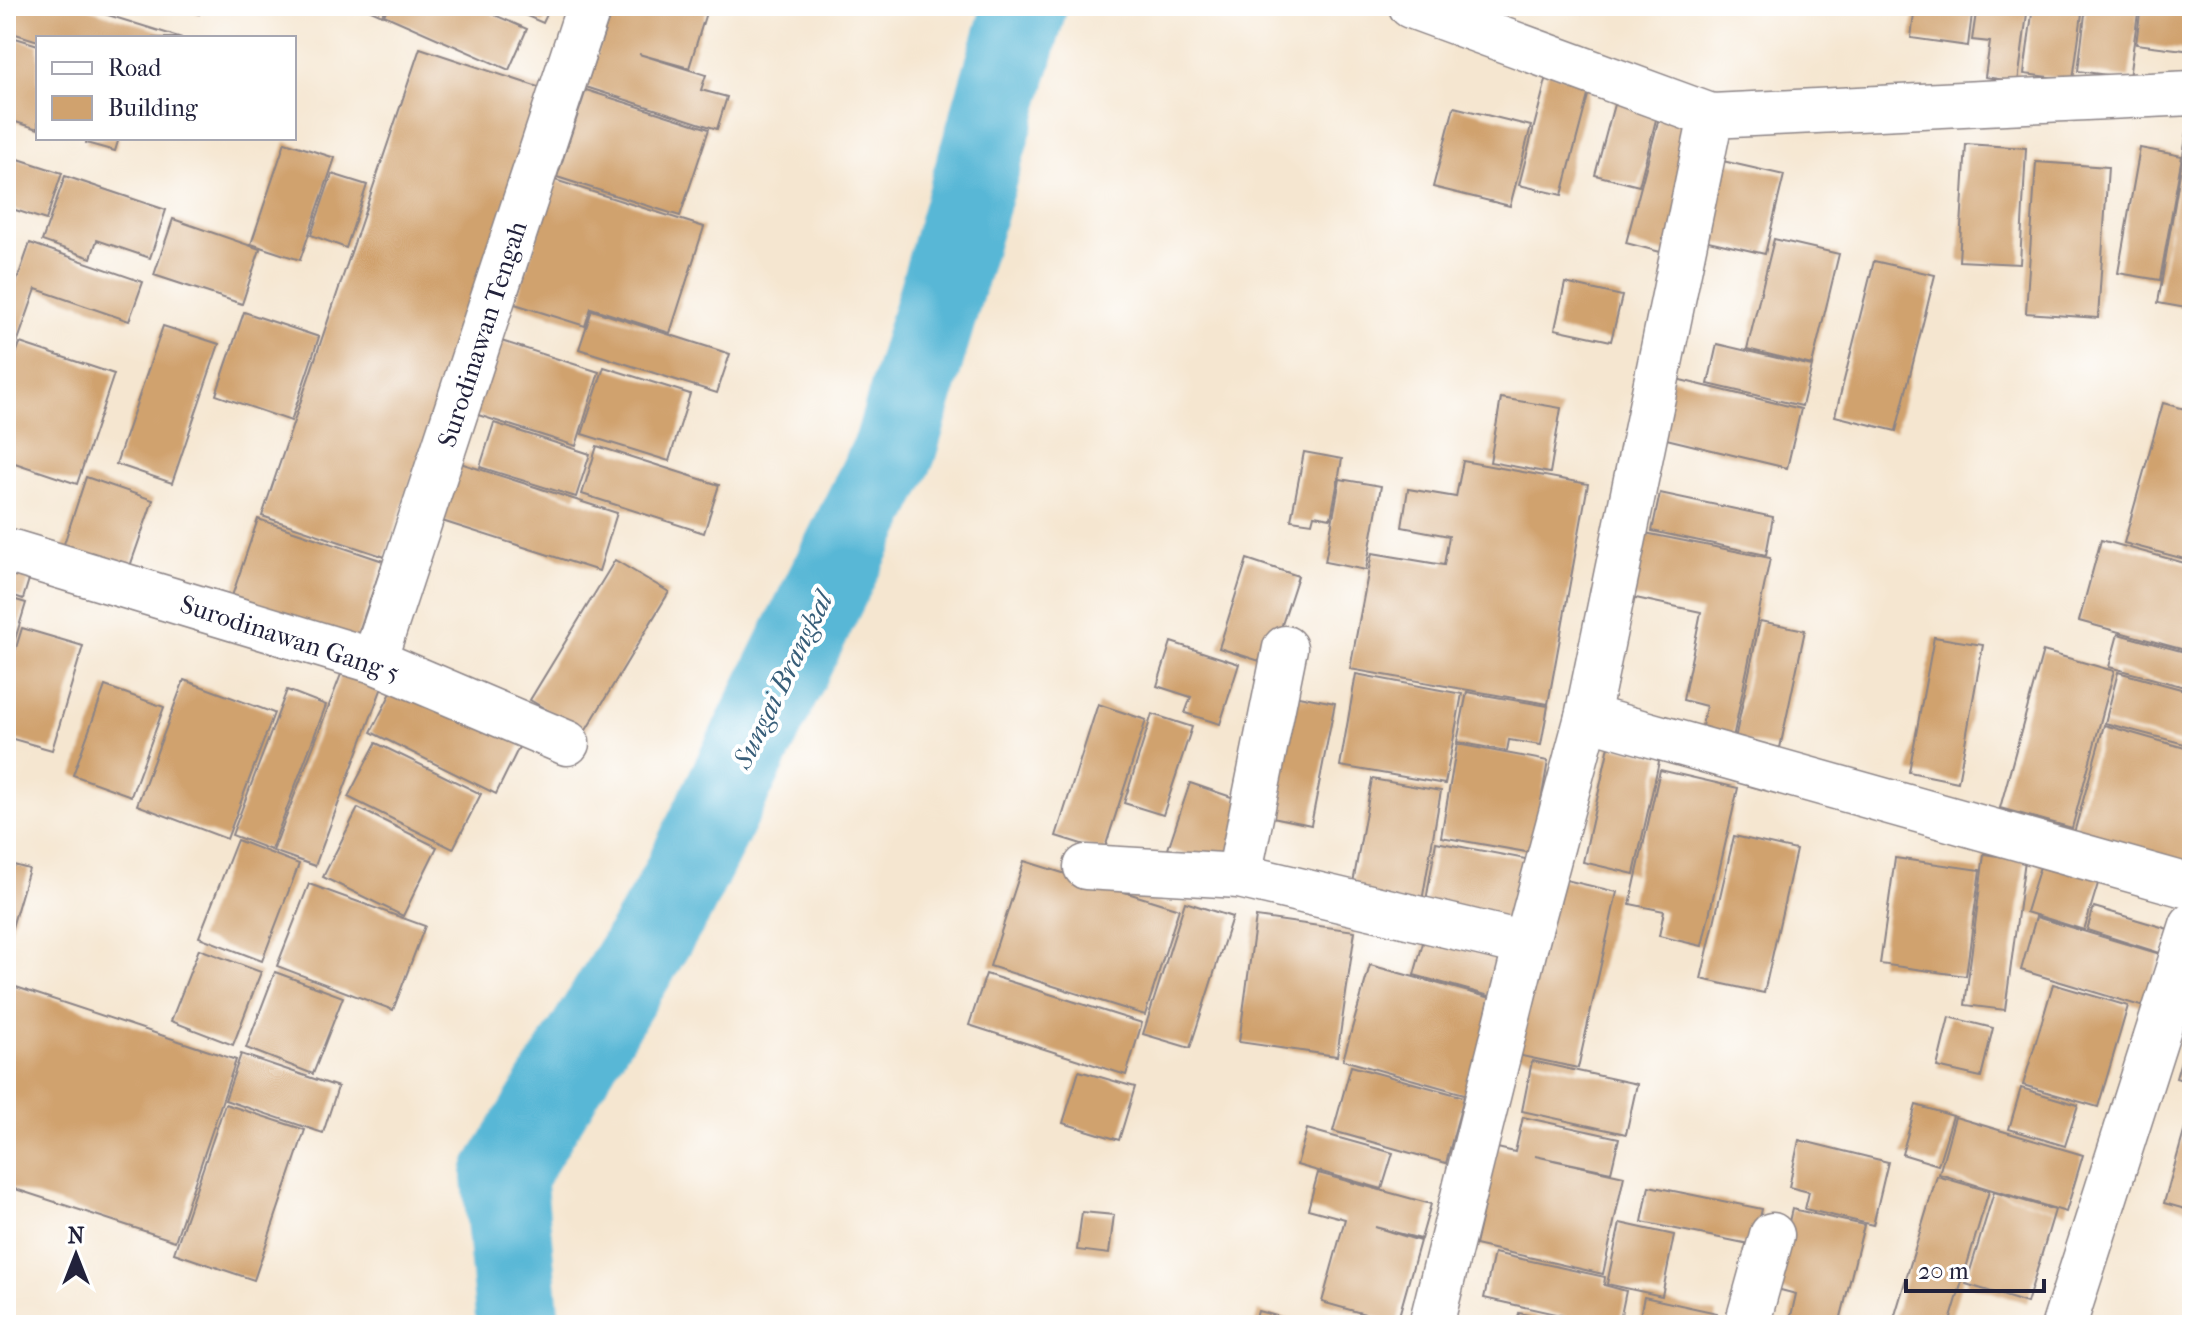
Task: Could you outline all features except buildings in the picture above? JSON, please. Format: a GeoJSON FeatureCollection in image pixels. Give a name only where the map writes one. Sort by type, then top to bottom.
{"type":"FeatureCollection","features":[{"type":"Feature","properties":{"kind":"street","name":"Surodinawan Tengah"},"geometry":{"type":"LineString","coordinates":[[374,661],[589,6]]}},
{"type":"Feature","properties":{"kind":"street"},"geometry":{"type":"LineString","coordinates":[[1411,6],[1711,116],[2192,93]]}},
{"type":"Feature","properties":{"kind":"street"},"geometry":{"type":"LineString","coordinates":[[1431,1325],[1526,944],[1587,717],[1711,116]]}},
{"type":"Feature","properties":{"kind":"street","name":"Surodinawan Gang 5"},"geometry":{"type":"LineString","coordinates":[[6,550],[374,661],[567,743]]}},
{"type":"Feature","properties":{"kind":"street"},"geometry":{"type":"LineString","coordinates":[[1239,876],[1285,648]]}},
{"type":"Feature","properties":{"kind":"street"},"geometry":{"type":"LineString","coordinates":[[1587,717],[2192,887]]}},
{"type":"Feature","properties":{"kind":"street"},"geometry":{"type":"LineString","coordinates":[[1086,867],[1239,876],[1526,944]]}},
{"type":"Feature","properties":{"kind":"street"},"geometry":{"type":"LineString","coordinates":[[2064,1325],[2192,925]]}},
{"type":"Feature","properties":{"kind":"street"},"geometry":{"type":"LineString","coordinates":[[1747,1325],[1772,1235]]}},
{"type":"Feature","properties":{"kind":"waterway","name":"Sungai Brangkal"},"geometry":{"type":"LineString","coordinates":[[518,1325],[504,1176],[673,900],[895,449],[1025,6]]}}]}
